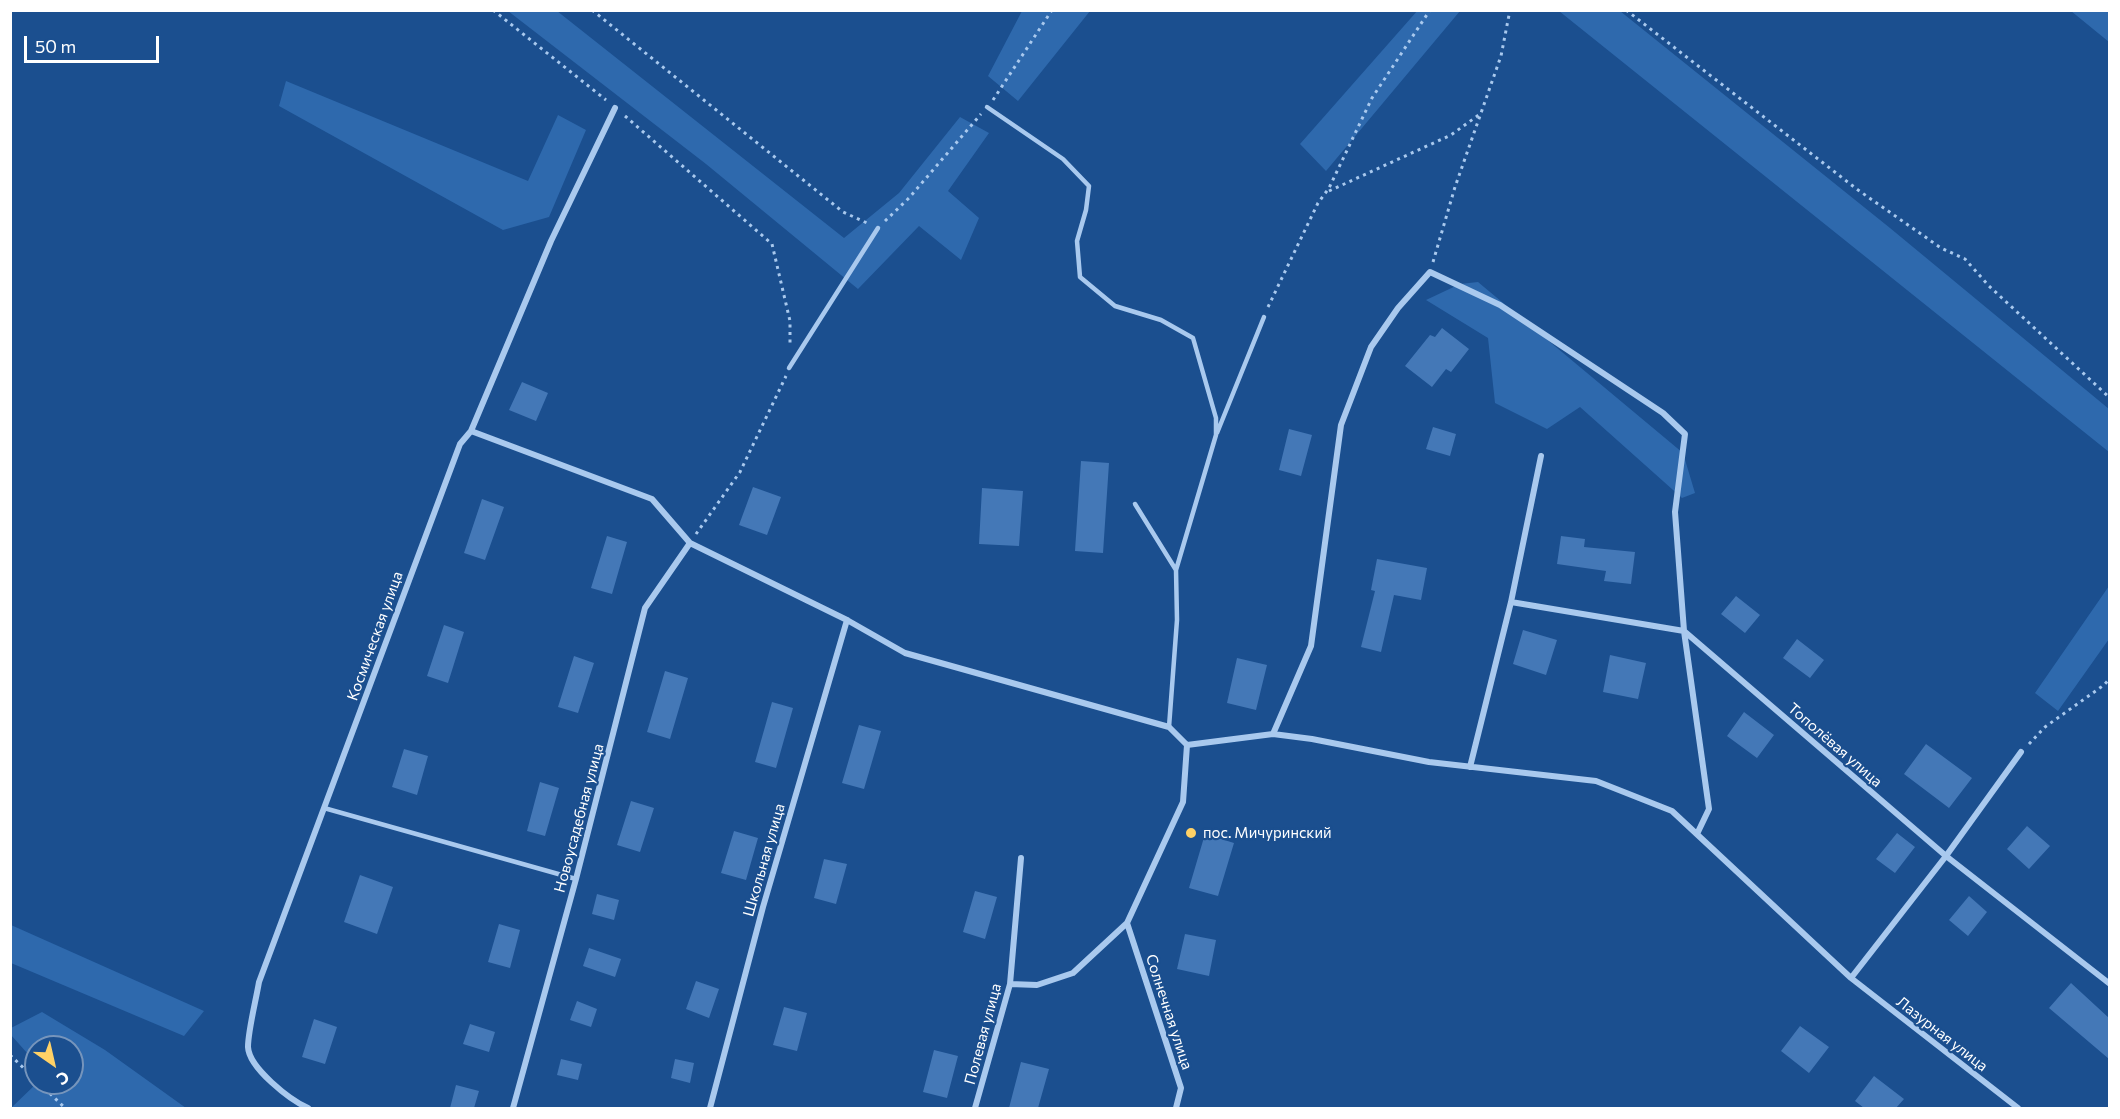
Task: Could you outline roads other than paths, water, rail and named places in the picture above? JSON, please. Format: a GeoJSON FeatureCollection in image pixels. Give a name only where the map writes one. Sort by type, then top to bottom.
{"type":"FeatureCollection","features":[{"type":"Feature","properties":{"kind":"street","name":"Космическая улица"},"geometry":{"type":"LineString","coordinates":[[308,1108],[298,1104],[261,1074],[248,1049],[259,982],[460,444],[471,431],[551,241],[615,108]]}},
{"type":"Feature","properties":{"kind":"street"},"geometry":{"type":"LineString","coordinates":[[1273,734],[1311,645],[1341,424],[1371,347],[1398,308],[1430,272],[1500,305],[1663,413],[1685,435],[1675,512],[1683,631],[1709,809],[1697,834]]}},
{"type":"Feature","properties":{"kind":"street"},"geometry":{"type":"LineString","coordinates":[[471,431],[652,499],[690,543],[847,620],[905,653],[1169,727],[1187,745],[1182,802],[1127,923],[1073,973],[1037,985],[1010,984]]}},
{"type":"Feature","properties":{"kind":"street"},"geometry":{"type":"LineString","coordinates":[[1470,767],[1511,602],[1541,456]]}},
{"type":"Feature","properties":{"kind":"street","name":"Новоусадебная улица"},"geometry":{"type":"LineString","coordinates":[[513,1108],[576,879],[645,608],[690,543]]}},
{"type":"Feature","properties":{"kind":"street"},"geometry":{"type":"LineString","coordinates":[[1511,602],[1683,631]]}},
{"type":"Feature","properties":{"kind":"street","name":"Школьная улица"},"geometry":{"type":"LineString","coordinates":[[710,1108],[763,907],[847,620]]}},
{"type":"Feature","properties":{"kind":"street","name":"Тополёвая улица"},"geometry":{"type":"LineString","coordinates":[[1683,631],[1946,856],[2109,984]]}},
{"type":"Feature","properties":{"kind":"street","name":"Лазурная улица"},"geometry":{"type":"LineString","coordinates":[[1187,745],[1273,734],[1311,739],[1429,762],[1596,781],[1672,811],[1851,978],[2018,1108]]}},
{"type":"Feature","properties":{"kind":"street"},"geometry":{"type":"LineString","coordinates":[[1851,978],[1946,856],[2021,752]]}},
{"type":"Feature","properties":{"kind":"street","name":"Полевая улица"},"geometry":{"type":"LineString","coordinates":[[975,1108],[1010,984],[1021,858]]}},
{"type":"Feature","properties":{"kind":"street","name":"Солнечная улица"},"geometry":{"type":"LineString","coordinates":[[1127,923],[1181,1088],[1176,1108]]}},
{"type":"Feature","properties":{"kind":"lane"},"geometry":{"type":"LineString","coordinates":[[987,107],[1063,159],[1089,186],[1086,210],[1077,241],[1080,277],[1115,306],[1161,320],[1193,338],[1216,418],[1216,435]]}},
{"type":"Feature","properties":{"kind":"lane"},"geometry":{"type":"LineString","coordinates":[[789,368],[878,228]]}},
{"type":"Feature","properties":{"kind":"lane"},"geometry":{"type":"LineString","coordinates":[[1169,727],[1177,620],[1176,570],[1216,435],[1264,317]]}},
{"type":"Feature","properties":{"kind":"lane"},"geometry":{"type":"LineString","coordinates":[[1135,504],[1176,570]]}},
{"type":"Feature","properties":{"kind":"lane"},"geometry":{"type":"LineString","coordinates":[[324,808],[576,879]]}},
{"type":"Feature","properties":{"kind":"place","name":"пос. Мичуринский"},"geometry":{"type":"Point","coordinates":[1191,833]}}]}
